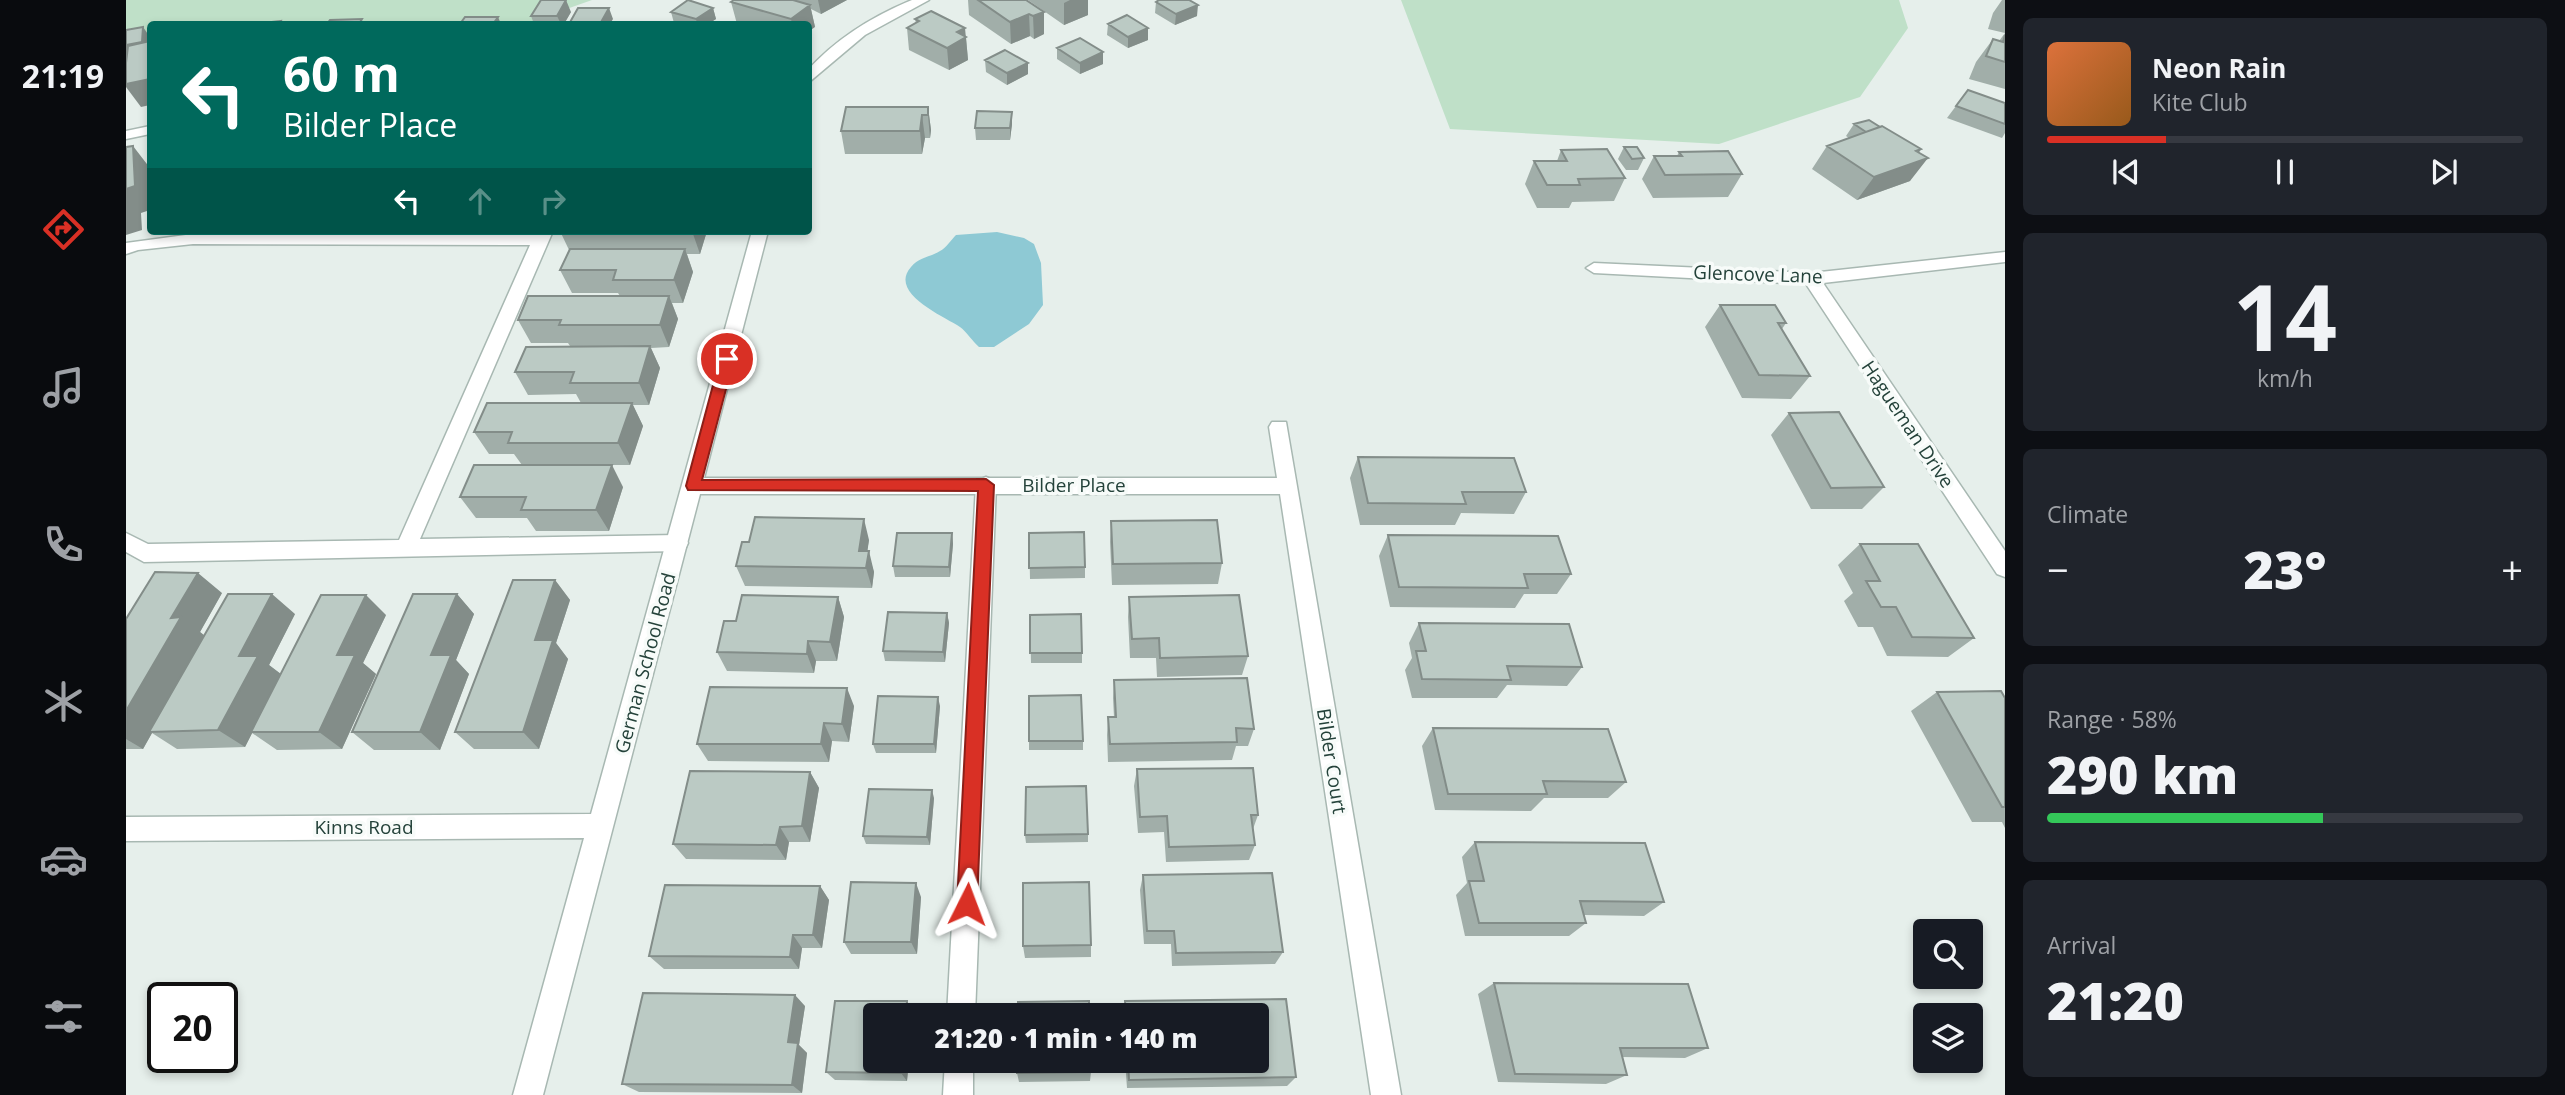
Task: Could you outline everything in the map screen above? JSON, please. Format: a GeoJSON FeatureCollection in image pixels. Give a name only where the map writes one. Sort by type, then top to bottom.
{"type":"FeatureCollection","features":[{"type":"Feature","properties":{"kind":"street"},"geometry":{"type":"LineString","coordinates":[[812,74],[851,36],[923,0]]}},
{"type":"Feature","properties":{"kind":"street"},"geometry":{"type":"LineString","coordinates":[[126,135],[147,131]]}},
{"type":"Feature","properties":{"kind":"street"},"geometry":{"type":"LineString","coordinates":[[126,249],[135,245],[193,239],[543,235],[406,548]]}},
{"type":"Feature","properties":{"kind":"street","name":"German School Road"},"geometry":{"type":"LineString","coordinates":[[528,1095],[759,235]]}},
{"type":"Feature","properties":{"kind":"street","name":"Glencove Lane"},"geometry":{"type":"LineString","coordinates":[[1594,268],[1811,279],[2005,257]]}},
{"type":"Feature","properties":{"kind":"street","name":"Hagueman Drive"},"geometry":{"type":"LineString","coordinates":[[1811,279],[2005,568]]}},
{"type":"Feature","properties":{"kind":"street","name":"Bilder Court"},"geometry":{"type":"LineString","coordinates":[[1279,427],[1386,1095]]}},
{"type":"Feature","properties":{"kind":"street"},"geometry":{"type":"LineString","coordinates":[[962,1003],[986,485]]}},
{"type":"Feature","properties":{"kind":"street","name":"Bilder Place"},"geometry":{"type":"LineString","coordinates":[[693,486],[1287,486]]}},
{"type":"Feature","properties":{"kind":"street"},"geometry":{"type":"LineString","coordinates":[[126,541],[144,553],[678,543]]}},
{"type":"Feature","properties":{"kind":"street","name":"Kinns Road"},"geometry":{"type":"LineString","coordinates":[[126,829],[601,826]]}},
{"type":"Feature","properties":{"kind":"street"},"geometry":{"type":"LineString","coordinates":[[958,1095],[959,1073]]}},
{"type":"Feature","properties":{"kind":"green space"},"geometry":{"type":"Polygon","coordinates":[[[126,0],[592,0],[532,21],[147,21],[147,32],[126,34],[126,0]]]}},
{"type":"Feature","properties":{"kind":"green space"},"geometry":{"type":"Polygon","coordinates":[[[1401,0],[1899,0],[1908,28],[1860,97],[1719,144],[1450,129],[1401,0]]]}},
{"type":"Feature","properties":{"kind":"water"},"geometry":{"type":"Polygon","coordinates":[[[997,232],[1024,238],[1034,244],[1041,263],[1043,305],[1029,324],[994,347],[979,347],[960,327],[920,303],[907,286],[906,277],[914,264],[942,250],[956,235],[997,232]]]}},
{"type":"Feature","properties":{"kind":"building"},"geometry":{"type":"Polygon","coordinates":[[[541,0],[566,0],[557,16],[531,16],[541,0]]]}},
{"type":"Feature","properties":{"kind":"building"},"geometry":{"type":"Polygon","coordinates":[[[688,0],[713,8],[696,19],[671,12],[688,0]]]}},
{"type":"Feature","properties":{"kind":"building"},"geometry":{"type":"Polygon","coordinates":[[[793,0],[810,5],[791,19],[731,2],[793,0]]]}},
{"type":"Feature","properties":{"kind":"building"},"geometry":{"type":"Polygon","coordinates":[[[978,0],[1026,0],[1044,12],[1033,16],[1029,14],[1010,22],[978,0]]]}},
{"type":"Feature","properties":{"kind":"building"},"geometry":{"type":"Polygon","coordinates":[[[1189,0],[1198,5],[1176,14],[1156,2],[1189,0]]]}},
{"type":"Feature","properties":{"kind":"building"},"geometry":{"type":"Polygon","coordinates":[[[578,8],[609,8],[602,21],[571,21],[578,8]]]}},
{"type":"Feature","properties":{"kind":"building"},"geometry":{"type":"Polygon","coordinates":[[[931,11],[965,28],[957,32],[966,37],[947,48],[907,28],[919,21],[915,19],[931,11]]]}},
{"type":"Feature","properties":{"kind":"building"},"geometry":{"type":"Polygon","coordinates":[[[1127,15],[1148,28],[1128,37],[1108,24],[1127,15]]]}},
{"type":"Feature","properties":{"kind":"building"},"geometry":{"type":"Polygon","coordinates":[[[465,17],[498,17],[495,21],[462,21],[465,17]]]}},
{"type":"Feature","properties":{"kind":"building"},"geometry":{"type":"Polygon","coordinates":[[[362,19],[361,21],[330,20],[362,19]]]}},
{"type":"Feature","properties":{"kind":"building"},"geometry":{"type":"Polygon","coordinates":[[[143,27],[142,42],[126,45],[126,30],[143,27]]]}},
{"type":"Feature","properties":{"kind":"building"},"geometry":{"type":"Polygon","coordinates":[[[2005,35],[2005,62],[1986,56],[1993,39],[2003,42],[2005,35]]]}},
{"type":"Feature","properties":{"kind":"building"},"geometry":{"type":"Polygon","coordinates":[[[1080,38],[1103,52],[1080,63],[1057,48],[1080,38]]]}},
{"type":"Feature","properties":{"kind":"building"},"geometry":{"type":"Polygon","coordinates":[[[147,42],[147,80],[126,84],[128,46],[147,42]]]}},
{"type":"Feature","properties":{"kind":"building"},"geometry":{"type":"Polygon","coordinates":[[[1005,50],[1028,63],[1007,73],[985,60],[1005,50]]]}},
{"type":"Feature","properties":{"kind":"building"},"geometry":{"type":"Polygon","coordinates":[[[1968,90],[2005,103],[2005,124],[1956,106],[1968,90]]]}},
{"type":"Feature","properties":{"kind":"building"},"geometry":{"type":"Polygon","coordinates":[[[846,107],[928,107],[928,115],[922,115],[920,131],[841,131],[846,107]]]}},
{"type":"Feature","properties":{"kind":"building"},"geometry":{"type":"Polygon","coordinates":[[[977,111],[1012,112],[1010,128],[975,128],[977,111]]]}},
{"type":"Feature","properties":{"kind":"building"},"geometry":{"type":"Polygon","coordinates":[[[1869,120],[1880,127],[1866,132],[1854,124],[1869,120]]]}},
{"type":"Feature","properties":{"kind":"building"},"geometry":{"type":"Polygon","coordinates":[[[1882,126],[1921,149],[1916,151],[1928,158],[1874,177],[1827,146],[1882,126]]]}},
{"type":"Feature","properties":{"kind":"building"},"geometry":{"type":"Polygon","coordinates":[[[133,146],[135,186],[126,189],[126,147],[133,146]]]}},
{"type":"Feature","properties":{"kind":"building"},"geometry":{"type":"Polygon","coordinates":[[[1624,147],[1637,147],[1644,158],[1632,159],[1624,147]]]}},
{"type":"Feature","properties":{"kind":"building"},"geometry":{"type":"Polygon","coordinates":[[[1607,149],[1625,178],[1578,179],[1580,185],[1547,185],[1534,161],[1567,161],[1561,150],[1607,149]]]}},
{"type":"Feature","properties":{"kind":"building"},"geometry":{"type":"Polygon","coordinates":[[[1728,151],[1742,174],[1665,175],[1654,156],[1682,156],[1679,152],[1728,151]]]}},
{"type":"Feature","properties":{"kind":"building"},"geometry":{"type":"Polygon","coordinates":[[[570,249],[685,249],[674,280],[613,280],[616,270],[560,270],[570,249]]]}},
{"type":"Feature","properties":{"kind":"building"},"geometry":{"type":"Polygon","coordinates":[[[528,296],[669,296],[660,325],[559,325],[561,320],[518,320],[528,296]]]}},
{"type":"Feature","properties":{"kind":"building"},"geometry":{"type":"Polygon","coordinates":[[[1720,305],[1775,305],[1786,323],[1778,323],[1810,376],[1759,375],[1720,305]]]}},
{"type":"Feature","properties":{"kind":"building"},"geometry":{"type":"Polygon","coordinates":[[[650,346],[639,383],[570,383],[574,372],[515,372],[526,347],[650,346]]]}},
{"type":"Feature","properties":{"kind":"building"},"geometry":{"type":"Polygon","coordinates":[[[487,403],[632,403],[618,443],[508,443],[512,432],[474,432],[487,403]]]}},
{"type":"Feature","properties":{"kind":"building"},"geometry":{"type":"Polygon","coordinates":[[[1839,412],[1884,487],[1831,488],[1789,413],[1839,412]]]}},
{"type":"Feature","properties":{"kind":"building"},"geometry":{"type":"Polygon","coordinates":[[[1358,457],[1514,458],[1526,492],[1462,492],[1466,504],[1368,503],[1358,457]]]}},
{"type":"Feature","properties":{"kind":"building"},"geometry":{"type":"Polygon","coordinates":[[[474,465],[612,465],[596,510],[521,510],[526,497],[460,497],[474,465]]]}},
{"type":"Feature","properties":{"kind":"building"},"geometry":{"type":"Polygon","coordinates":[[[755,517],[864,519],[859,551],[869,551],[866,568],[736,566],[742,542],[749,542],[755,517]]]}},
{"type":"Feature","properties":{"kind":"building"},"geometry":{"type":"Polygon","coordinates":[[[1217,520],[1222,563],[1113,564],[1111,521],[1217,520]]]}},
{"type":"Feature","properties":{"kind":"building"},"geometry":{"type":"Polygon","coordinates":[[[1084,532],[1085,567],[1029,568],[1029,533],[1084,532]]]}},
{"type":"Feature","properties":{"kind":"building"},"geometry":{"type":"Polygon","coordinates":[[[897,533],[952,533],[949,567],[893,566],[897,533]]]}},
{"type":"Feature","properties":{"kind":"building"},"geometry":{"type":"Polygon","coordinates":[[[1388,535],[1558,536],[1571,574],[1524,574],[1528,588],[1399,587],[1388,535]]]}},
{"type":"Feature","properties":{"kind":"building"},"geometry":{"type":"Polygon","coordinates":[[[1860,544],[1918,544],[1974,638],[1912,637],[1896,607],[1881,607],[1866,581],[1880,581],[1860,544]]]}},
{"type":"Feature","properties":{"kind":"building"},"geometry":{"type":"Polygon","coordinates":[[[155,572],[198,573],[171,618],[181,617],[126,711],[126,619],[155,572]]]}},
{"type":"Feature","properties":{"kind":"building"},"geometry":{"type":"Polygon","coordinates":[[[513,580],[555,580],[535,640],[553,640],[523,732],[455,732],[513,580]]]}},
{"type":"Feature","properties":{"kind":"building"},"geometry":{"type":"Polygon","coordinates":[[[228,594],[272,594],[239,656],[258,656],[218,730],[149,732],[228,594]]]}},
{"type":"Feature","properties":{"kind":"building"},"geometry":{"type":"Polygon","coordinates":[[[413,594],[457,594],[431,655],[451,655],[420,732],[352,732],[413,594]]]}},
{"type":"Feature","properties":{"kind":"building"},"geometry":{"type":"Polygon","coordinates":[[[321,595],[366,595],[337,655],[355,655],[319,732],[251,732],[321,595]]]}},
{"type":"Feature","properties":{"kind":"building"},"geometry":{"type":"Polygon","coordinates":[[[742,595],[838,597],[830,642],[808,641],[807,654],[717,652],[724,621],[736,621],[742,595]]]}},
{"type":"Feature","properties":{"kind":"building"},"geometry":{"type":"Polygon","coordinates":[[[1239,595],[1248,656],[1160,658],[1159,638],[1132,639],[1129,597],[1239,595]]]}},
{"type":"Feature","properties":{"kind":"building"},"geometry":{"type":"Polygon","coordinates":[[[888,612],[947,613],[943,652],[883,651],[888,612]]]}},
{"type":"Feature","properties":{"kind":"building"},"geometry":{"type":"Polygon","coordinates":[[[1081,614],[1082,653],[1030,653],[1030,615],[1081,614]]]}},
{"type":"Feature","properties":{"kind":"building"},"geometry":{"type":"Polygon","coordinates":[[[1419,623],[1569,624],[1582,667],[1507,666],[1511,680],[1422,679],[1416,651],[1426,651],[1419,623]]]}},
{"type":"Feature","properties":{"kind":"building"},"geometry":{"type":"Polygon","coordinates":[[[1247,678],[1254,729],[1236,728],[1237,742],[1110,744],[1108,717],[1116,717],[1114,680],[1247,678]]]}},
{"type":"Feature","properties":{"kind":"building"},"geometry":{"type":"Polygon","coordinates":[[[710,687],[847,688],[842,724],[824,723],[821,744],[697,744],[710,687]]]}},
{"type":"Feature","properties":{"kind":"building"},"geometry":{"type":"Polygon","coordinates":[[[2001,691],[2005,698],[2005,807],[2002,807],[1937,692],[2001,691]]]}},
{"type":"Feature","properties":{"kind":"building"},"geometry":{"type":"Polygon","coordinates":[[[1081,695],[1083,741],[1029,741],[1029,696],[1081,695]]]}},
{"type":"Feature","properties":{"kind":"building"},"geometry":{"type":"Polygon","coordinates":[[[878,696],[938,697],[934,744],[873,744],[878,696]]]}},
{"type":"Feature","properties":{"kind":"building"},"geometry":{"type":"Polygon","coordinates":[[[1433,728],[1608,729],[1626,782],[1543,781],[1547,794],[1448,794],[1433,728]]]}},
{"type":"Feature","properties":{"kind":"building"},"geometry":{"type":"Polygon","coordinates":[[[1253,768],[1258,815],[1251,815],[1255,845],[1169,847],[1167,816],[1140,817],[1137,769],[1253,768]]]}},
{"type":"Feature","properties":{"kind":"building"},"geometry":{"type":"Polygon","coordinates":[[[690,771],[810,772],[802,826],[780,827],[776,845],[673,844],[690,771]]]}},
{"type":"Feature","properties":{"kind":"building"},"geometry":{"type":"Polygon","coordinates":[[[1086,786],[1088,834],[1025,835],[1026,787],[1086,786]]]}},
{"type":"Feature","properties":{"kind":"building"},"geometry":{"type":"Polygon","coordinates":[[[869,789],[932,790],[927,837],[863,836],[869,789]]]}},
{"type":"Feature","properties":{"kind":"building"},"geometry":{"type":"Polygon","coordinates":[[[1475,842],[1645,843],[1664,902],[1580,901],[1586,923],[1479,923],[1469,881],[1484,881],[1475,842]]]}},
{"type":"Feature","properties":{"kind":"building"},"geometry":{"type":"Polygon","coordinates":[[[1272,873],[1283,952],[1176,953],[1174,931],[1147,931],[1143,875],[1272,873]]]}},
{"type":"Feature","properties":{"kind":"building"},"geometry":{"type":"Polygon","coordinates":[[[851,882],[916,883],[911,942],[844,942],[851,882]]]}},
{"type":"Feature","properties":{"kind":"building"},"geometry":{"type":"Polygon","coordinates":[[[1089,882],[1091,945],[1023,946],[1023,883],[1089,882]]]}},
{"type":"Feature","properties":{"kind":"building"},"geometry":{"type":"Polygon","coordinates":[[[665,885],[820,886],[813,935],[793,935],[790,957],[649,956],[665,885]]]}},
{"type":"Feature","properties":{"kind":"building"},"geometry":{"type":"Polygon","coordinates":[[[1494,983],[1688,984],[1708,1048],[1620,1048],[1627,1075],[1515,1074],[1494,983]]]}},
{"type":"Feature","properties":{"kind":"building"},"geometry":{"type":"Polygon","coordinates":[[[643,993],[795,995],[788,1042],[798,1043],[792,1085],[622,1084],[643,993]]]}},
{"type":"Feature","properties":{"kind":"building"},"geometry":{"type":"Polygon","coordinates":[[[1286,999],[1296,1077],[1129,1080],[1129,1073],[1269,1073],[1269,1003],[1125,1001],[1286,999]]]}},
{"type":"Feature","properties":{"kind":"building"},"geometry":{"type":"Polygon","coordinates":[[[835,1001],[907,1001],[863,1003],[863,1072],[826,1072],[835,1001]]]}},
{"type":"Feature","properties":{"kind":"building"},"geometry":{"type":"Polygon","coordinates":[[[1089,1001],[1089,1003],[1018,1003],[1089,1001]]]}},
{"type":"Feature","properties":{"kind":"route"},"geometry":{"type":"LineString","coordinates":[[727,359],[693,486],[986,485],[967,904]]}}]}
